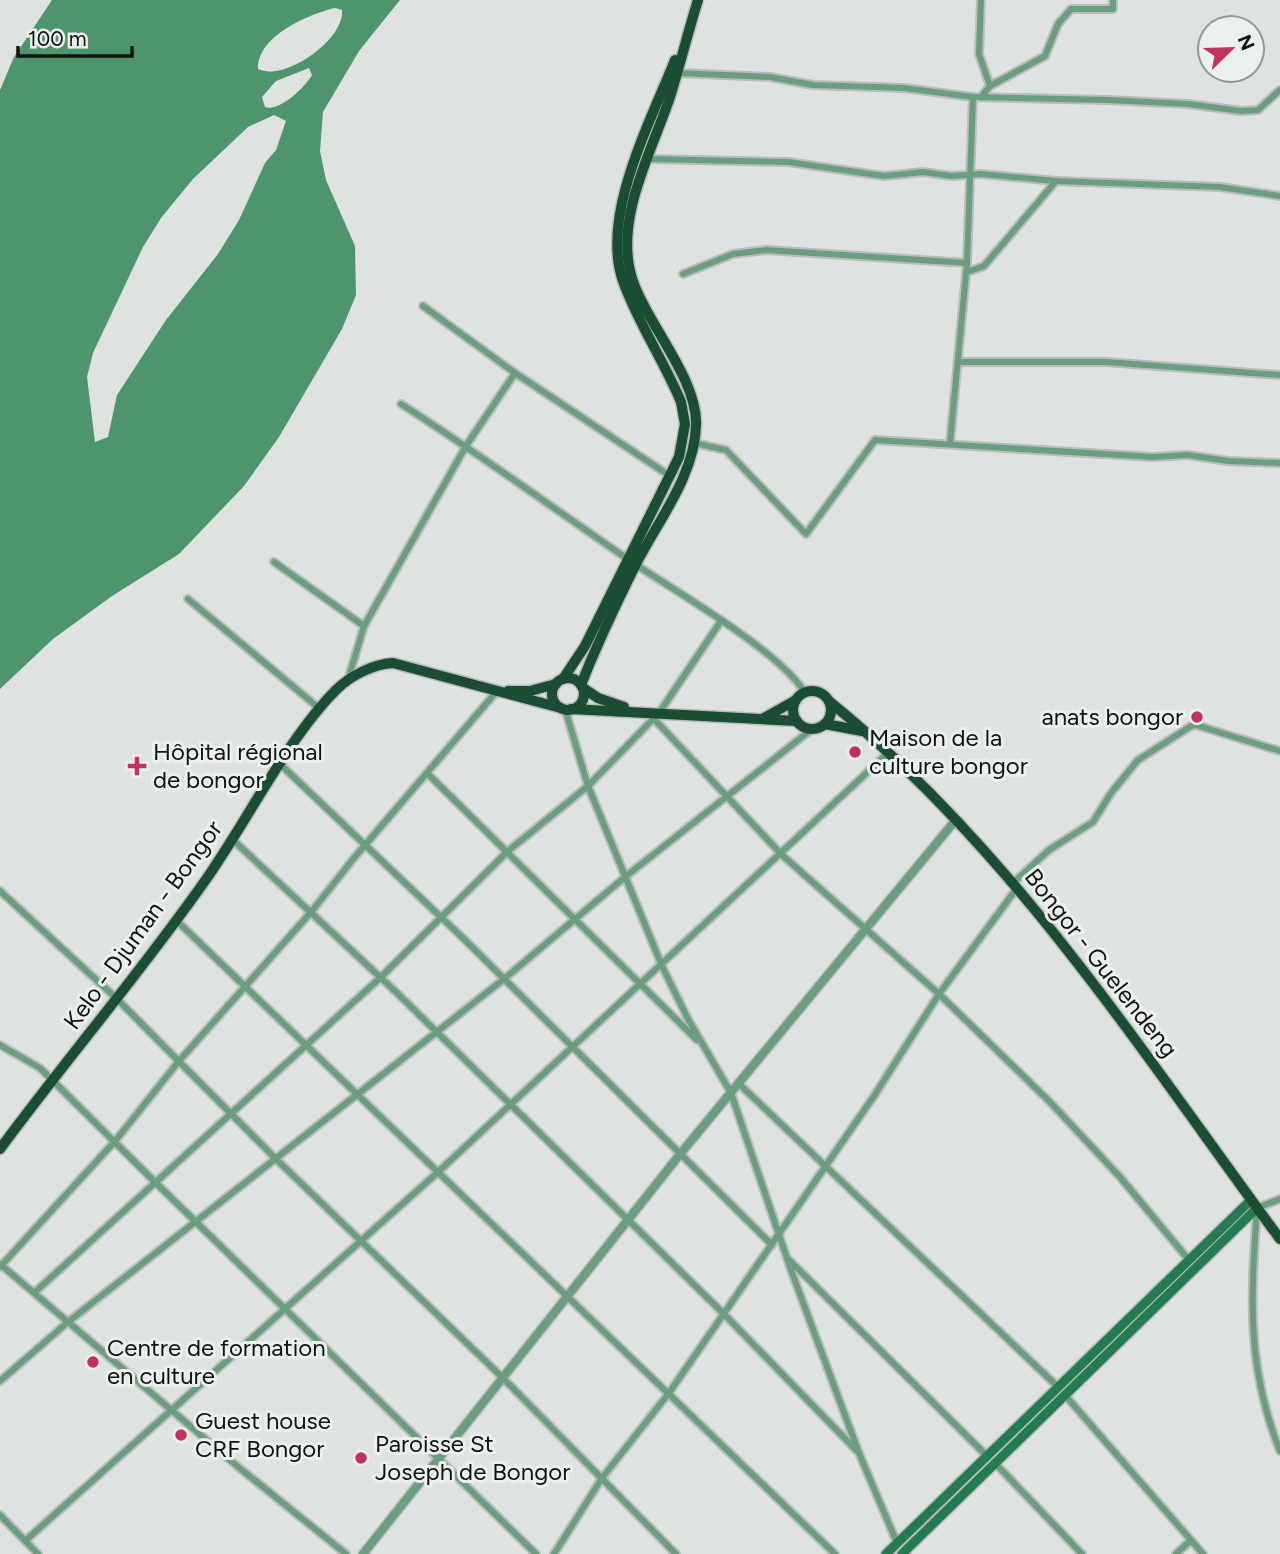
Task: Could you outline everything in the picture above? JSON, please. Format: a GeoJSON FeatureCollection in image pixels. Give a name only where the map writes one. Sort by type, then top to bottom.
{"type":"FeatureCollection","features":[{"type":"Feature","properties":{"kind":"highway"},"geometry":{"type":"LineString","coordinates":[[693,14],[678,73],[629,218],[628,260],[639,295],[691,397],[697,422],[694,443],[680,482],[632,562],[585,646],[552,695],[566,709],[582,702],[582,687],[632,562],[670,476],[683,441],[685,424],[681,402],[623,280],[617,241],[619,215],[631,178],[698,0]]}},
{"type":"Feature","properties":{"kind":"highway","name":"Kelo - Djuman - Bongor"},"geometry":{"type":"LineString","coordinates":[[0,1149],[177,921],[320,709],[348,681],[374,668],[393,663],[566,709],[635,711]]}},
{"type":"Feature","properties":{"kind":"highway"},"geometry":{"type":"LineString","coordinates":[[559,681],[575,680],[582,687]]}},
{"type":"Feature","properties":{"kind":"highway","name":"Kelo - Djuman - Bongor"},"geometry":{"type":"LineString","coordinates":[[497,691],[530,691],[559,681]]}},
{"type":"Feature","properties":{"kind":"highway","name":"Kelo - Djuman - Bongor"},"geometry":{"type":"LineString","coordinates":[[582,687],[598,698],[657,716],[797,721]]}},
{"type":"Feature","properties":{"kind":"highway"},"geometry":{"type":"LineString","coordinates":[[759,720],[778,713],[801,696],[822,694],[830,702],[831,714],[825,724]]}},
{"type":"Feature","properties":{"kind":"highway"},"geometry":{"type":"LineString","coordinates":[[801,696],[793,710],[797,721],[811,729],[825,724],[867,733]]}},
{"type":"Feature","properties":{"kind":"highway","name":"Bongor - Guelendeng"},"geometry":{"type":"LineString","coordinates":[[830,702],[889,752],[1015,885],[1096,985],[1280,1239]]}},
{"type":"Feature","properties":{"kind":"main road"},"geometry":{"type":"LineString","coordinates":[[886,1554],[1188,1259],[1254,1204]]}},
{"type":"Feature","properties":{"kind":"main road"},"geometry":{"type":"LineString","coordinates":[[902,1554],[1254,1204]]}},
{"type":"Feature","properties":{"kind":"main road"},"geometry":{"type":"LineString","coordinates":[[1015,1427],[1023,1435]]}},
{"type":"Feature","properties":{"kind":"street"},"geometry":{"type":"LineString","coordinates":[[981,0],[979,54],[982,72],[990,86]]}},
{"type":"Feature","properties":{"kind":"street"},"geometry":{"type":"LineString","coordinates":[[950,443],[967,272],[970,175],[977,97],[990,86],[1045,56],[1058,24],[1071,9],[1114,9],[1113,0]]}},
{"type":"Feature","properties":{"kind":"street"},"geometry":{"type":"LineString","coordinates":[[678,73],[769,77],[813,85],[904,88],[977,97],[1122,100],[1241,111],[1258,110],[1280,90]]}},
{"type":"Feature","properties":{"kind":"street"},"geometry":{"type":"LineString","coordinates":[[649,159],[789,162],[884,176],[923,172],[1056,181],[1220,187],[1280,196]]}},
{"type":"Feature","properties":{"kind":"street"},"geometry":{"type":"LineString","coordinates":[[967,272],[984,266],[1056,181]]}},
{"type":"Feature","properties":{"kind":"street"},"geometry":{"type":"LineString","coordinates":[[683,274],[733,254],[765,250],[967,263]]}},
{"type":"Feature","properties":{"kind":"street"},"geometry":{"type":"LineString","coordinates":[[423,306],[515,373],[670,476]]}},
{"type":"Feature","properties":{"kind":"street"},"geometry":{"type":"LineString","coordinates":[[959,362],[1106,362],[1280,375]]}},
{"type":"Feature","properties":{"kind":"street"},"geometry":{"type":"LineString","coordinates":[[348,681],[363,626],[466,446],[515,373]]}},
{"type":"Feature","properties":{"kind":"street"},"geometry":{"type":"LineString","coordinates":[[401,404],[721,621],[790,673],[801,696]]}},
{"type":"Feature","properties":{"kind":"street"},"geometry":{"type":"LineString","coordinates":[[694,443],[726,450],[806,534],[875,440],[1117,456],[1187,455],[1228,461],[1280,463]]}},
{"type":"Feature","properties":{"kind":"street"},"geometry":{"type":"LineString","coordinates":[[274,562],[363,626]]}},
{"type":"Feature","properties":{"kind":"street"},"geometry":{"type":"LineString","coordinates":[[188,598],[320,709]]}},
{"type":"Feature","properties":{"kind":"street"},"geometry":{"type":"LineString","coordinates":[[35,1292],[380,978],[508,851],[588,786],[657,716],[721,621]]}},
{"type":"Feature","properties":{"kind":"street"},"geometry":{"type":"LineString","coordinates":[[346,1554],[237,1466],[1,1265],[116,1140],[179,1061],[312,911],[497,691]]}},
{"type":"Feature","properties":{"kind":"street"},"geometry":{"type":"LineString","coordinates":[[566,709],[588,786],[662,966],[731,1093],[787,1258],[859,1453],[897,1543]]}},
{"type":"Feature","properties":{"kind":"street"},"geometry":{"type":"LineString","coordinates":[[657,716],[725,797],[782,855],[939,994],[1083,1136],[1188,1259]]}},
{"type":"Feature","properties":{"kind":"street"},"geometry":{"type":"LineString","coordinates":[[554,1554],[602,1478],[669,1393],[779,1236],[939,994],[1015,885],[1049,850],[1093,822],[1111,793],[1138,760],[1191,726],[1196,725],[1280,751]]}},
{"type":"Feature","properties":{"kind":"street"},"geometry":{"type":"LineString","coordinates":[[0,1381],[68,1322],[504,979],[625,877],[811,729]]}},
{"type":"Feature","properties":{"kind":"street"},"geometry":{"type":"LineString","coordinates":[[26,1540],[437,1173],[782,855],[889,752]]}},
{"type":"Feature","properties":{"kind":"street"},"geometry":{"type":"LineString","coordinates":[[281,765],[442,918],[772,1245]]}},
{"type":"Feature","properties":{"kind":"street"},"geometry":{"type":"LineString","coordinates":[[427,774],[704,1047]]}},
{"type":"Feature","properties":{"kind":"street"},"geometry":{"type":"LineString","coordinates":[[363,1554],[569,1298],[681,1153],[954,822]]}},
{"type":"Feature","properties":{"kind":"street"},"geometry":{"type":"LineString","coordinates":[[233,840],[312,911],[628,1219],[859,1453]]}},
{"type":"Feature","properties":{"kind":"street"},"geometry":{"type":"LineString","coordinates":[[0,891],[118,1000],[275,1158],[504,1379],[676,1554]]}},
{"type":"Feature","properties":{"kind":"street"},"geometry":{"type":"LineString","coordinates":[[177,921],[835,1554]]}},
{"type":"Feature","properties":{"kind":"street"},"geometry":{"type":"LineString","coordinates":[[0,1045],[40,1068],[116,1140],[154,1181],[536,1554]]}},
{"type":"Feature","properties":{"kind":"street"},"geometry":{"type":"LineString","coordinates":[[738,1083],[1056,1386]]}},
{"type":"Feature","properties":{"kind":"street"},"geometry":{"type":"LineString","coordinates":[[1280,1199],[1254,1204],[1252,1331],[1264,1410],[1280,1451]]}},
{"type":"Feature","properties":{"kind":"street"},"geometry":{"type":"LineString","coordinates":[[787,1258],[986,1455]]}},
{"type":"Feature","properties":{"kind":"street"},"geometry":{"type":"LineString","coordinates":[[1064,1394],[1203,1554]]}},
{"type":"Feature","properties":{"kind":"street"},"geometry":{"type":"LineString","coordinates":[[994,1462],[1082,1554]]}},
{"type":"Feature","properties":{"kind":"street"},"geometry":{"type":"LineString","coordinates":[[0,1515],[38,1554]]}},
{"type":"Feature","properties":{"kind":"street"},"geometry":{"type":"LineString","coordinates":[[1176,1554],[1190,1541]]}},
{"type":"Feature","properties":{"kind":"street"},"geometry":{"type":"LineString","coordinates":[[1067,1554],[1075,1546]]}},
{"type":"Feature","properties":{"kind":"shaded area"},"geometry":{"type":"Polygon","coordinates":[[[52,0],[400,0],[359,51],[323,112],[320,151],[326,180],[355,246],[356,295],[342,329],[279,437],[244,486],[179,554],[112,596],[53,639],[0,689],[0,90],[14,57],[52,0]],[[335,8],[312,15],[286,28],[266,46],[258,69],[269,71],[297,64],[324,45],[340,21],[342,10],[335,8]],[[309,68],[276,81],[262,97],[265,107],[271,108],[285,102],[304,86],[312,75],[309,68]],[[274,115],[248,127],[193,179],[161,218],[143,247],[93,353],[87,377],[95,442],[108,437],[117,395],[166,320],[218,254],[239,220],[265,163],[276,150],[286,121],[274,115]]]}},
{"type":"Feature","properties":{"kind":"place","name":"anats bongor"},"geometry":{"type":"Point","coordinates":[1197,717]}},
{"type":"Feature","properties":{"kind":"place","name":"Maison de la culture bongor"},"geometry":{"type":"Point","coordinates":[855,752]}},
{"type":"Feature","properties":{"kind":"place","name":"Hôpital régional de bongor"},"geometry":{"type":"Point","coordinates":[137,766]}},
{"type":"Feature","properties":{"kind":"place","name":"Centre de formation en culture"},"geometry":{"type":"Point","coordinates":[93,1362]}},
{"type":"Feature","properties":{"kind":"place","name":"Guest house CRF Bongor"},"geometry":{"type":"Point","coordinates":[181,1435]}},
{"type":"Feature","properties":{"kind":"place","name":"Paroisse St Joseph de Bongor"},"geometry":{"type":"Point","coordinates":[361,1458]}}]}
